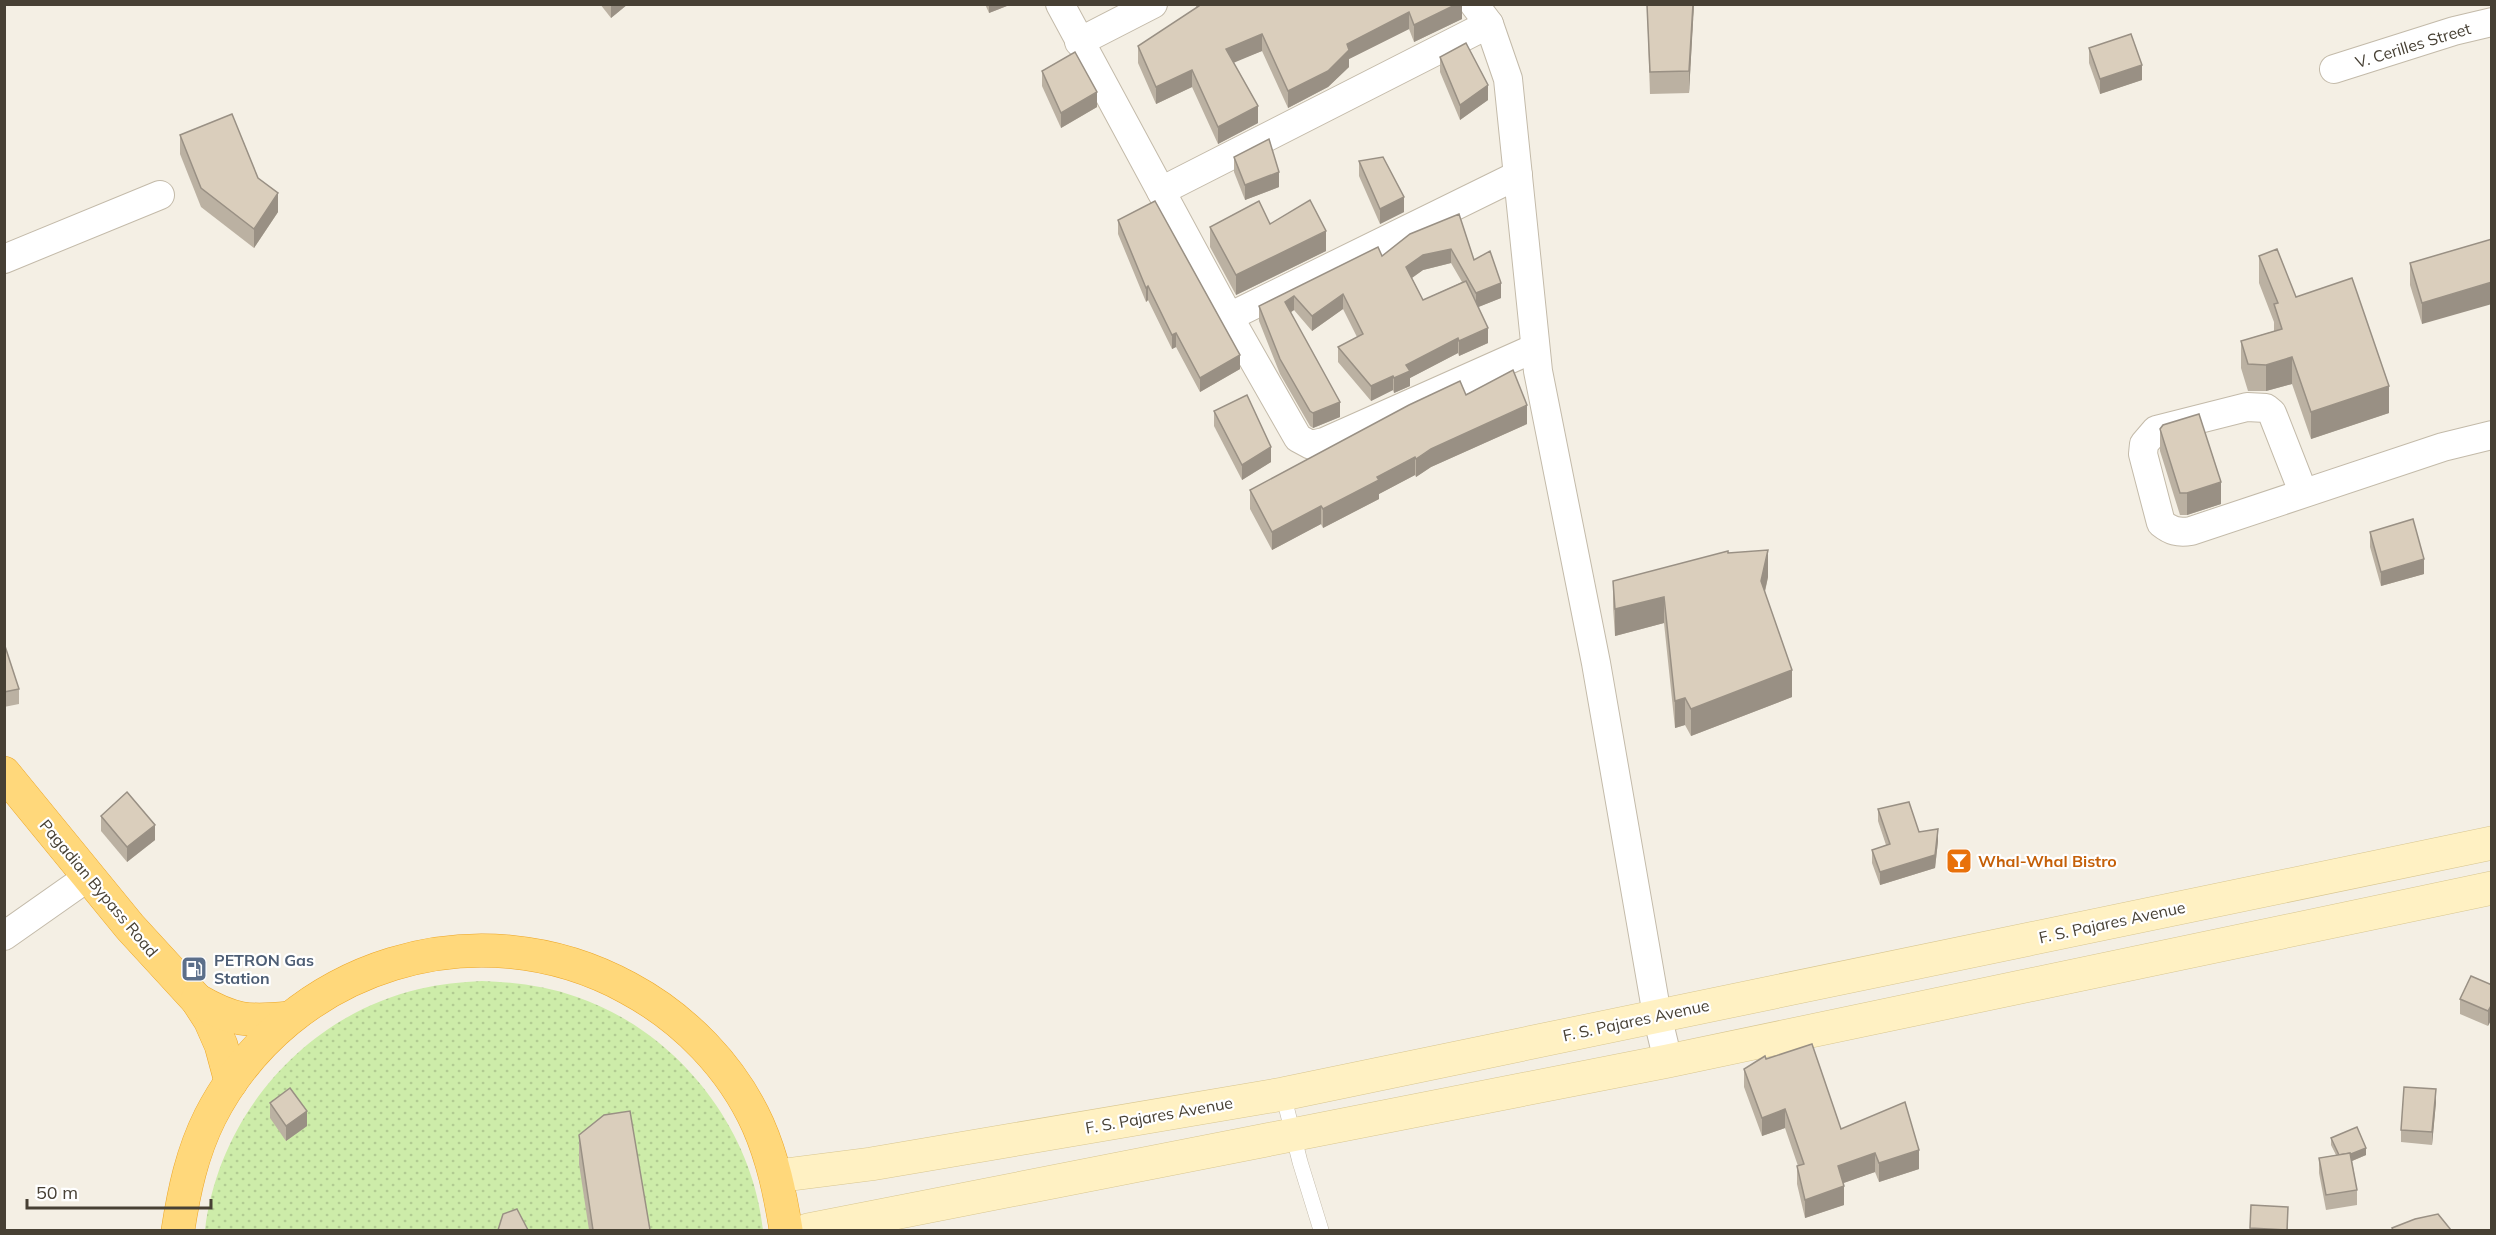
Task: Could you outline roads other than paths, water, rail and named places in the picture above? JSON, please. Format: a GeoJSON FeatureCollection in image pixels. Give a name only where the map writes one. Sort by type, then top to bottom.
{"type":"FeatureCollection","features":[{"type":"Feature","properties":{"kind":"highway","name":"Pagadian Bypass Road"},"geometry":{"type":"LineString","coordinates":[[4,773],[88,877],[196,1000],[210,1020],[221,1045],[231,1082]]}},
{"type":"Feature","properties":{"kind":"highway"},"geometry":{"type":"LineString","coordinates":[[178,1230],[183,1194],[194,1154],[210,1117],[231,1082],[258,1048],[289,1018],[335,987],[376,969],[439,952],[495,949],[549,956],[602,973],[650,1000],[694,1034],[730,1076],[758,1124],[777,1176],[786,1230]]}},
{"type":"Feature","properties":{"kind":"highway","name":"Pagadian Bypass Road"},"geometry":{"type":"LineString","coordinates":[[196,1000],[225,1014],[252,1021],[289,1018]]}},
{"type":"Feature","properties":{"kind":"main road","name":"F. S. Pajares Avenue"},"geometry":{"type":"LineString","coordinates":[[777,1176],[871,1164],[1283,1094],[2492,843]]}},
{"type":"Feature","properties":{"kind":"main road"},"geometry":{"type":"LineString","coordinates":[[808,1230],[1668,1061],[2492,888]]}},
{"type":"Feature","properties":{"kind":"main road"},"geometry":{"type":"LineString","coordinates":[[1921,962],[1931,1006]]}},
{"type":"Feature","properties":{"kind":"street"},"geometry":{"type":"LineString","coordinates":[[1060,4],[1229,317],[1298,438],[1311,444],[1324,441],[1535,348]]}},
{"type":"Feature","properties":{"kind":"street"},"geometry":{"type":"LineString","coordinates":[[1079,42],[1153,4]]}},
{"type":"Feature","properties":{"kind":"street"},"geometry":{"type":"LineString","coordinates":[[1161,191],[1481,14],[1508,79],[1538,371],[1596,663],[1657,1015],[1668,1061]]}},
{"type":"Feature","properties":{"kind":"street","name":"V. Cerilles Street"},"geometry":{"type":"LineString","coordinates":[[2334,69],[2454,31],[2492,22]]}},
{"type":"Feature","properties":{"kind":"street"},"geometry":{"type":"LineString","coordinates":[[1229,317],[1518,175]]}},
{"type":"Feature","properties":{"kind":"street"},"geometry":{"type":"LineString","coordinates":[[4,259],[160,195]]}},
{"type":"Feature","properties":{"kind":"street"},"geometry":{"type":"LineString","coordinates":[[2303,492],[2272,413],[2266,408],[2247,407],[2156,430],[2144,444],[2143,454],[2161,523],[2179,533],[2191,531],[2443,447],[2492,435]]}},
{"type":"Feature","properties":{"kind":"street"},"geometry":{"type":"LineString","coordinates":[[4,936],[88,877]]}},
{"type":"Feature","properties":{"kind":"lane"},"geometry":{"type":"LineString","coordinates":[[1283,1094],[1321,1230]]}},
{"type":"Feature","properties":{"kind":"place","name":"Whal-Whal Bistro"},"geometry":{"type":"Point","coordinates":[1959,861]}},
{"type":"Feature","properties":{"kind":"place","name":"PETRON Gas Station"},"geometry":{"type":"Point","coordinates":[194,969]}}]}
